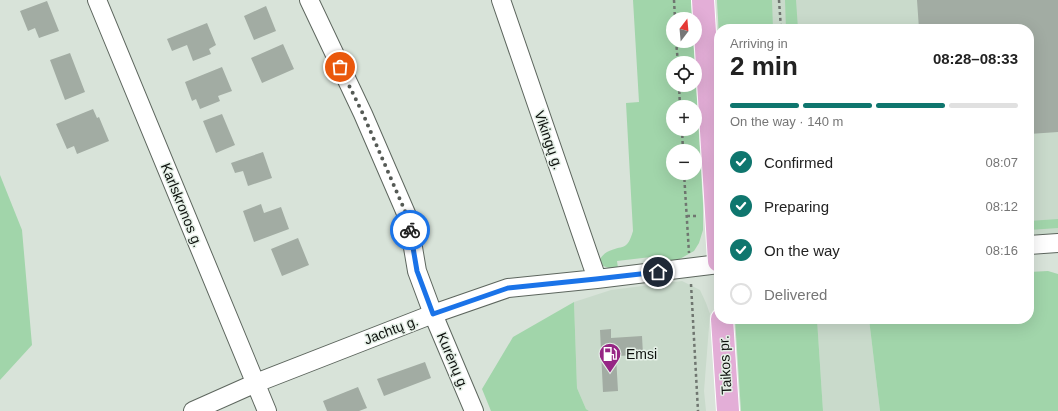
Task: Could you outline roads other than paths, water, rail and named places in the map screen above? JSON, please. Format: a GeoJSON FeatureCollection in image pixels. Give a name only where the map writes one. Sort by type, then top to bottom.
{"type":"FeatureCollection","features":[{"type":"Feature","properties":{"kind":"main road"},"geometry":{"type":"LineString","coordinates":[[703,0],[714,181]]}},
{"type":"Feature","properties":{"kind":"main road","name":"Taikos pr."},"geometry":{"type":"LineString","coordinates":[[722,324],[728,411]]}},
{"type":"Feature","properties":{"kind":"street","name":"Karlskronos g."},"geometry":{"type":"LineString","coordinates":[[97,0],[267,411]]}},
{"type":"Feature","properties":{"kind":"street","name":"Kurėnų g."},"geometry":{"type":"LineString","coordinates":[[309,0],[363,114],[408,218],[417,271],[433,314],[474,411]]}},
{"type":"Feature","properties":{"kind":"street","name":"Vikingų g."},"geometry":{"type":"LineString","coordinates":[[501,0],[596,279]]}},
{"type":"Feature","properties":{"kind":"street"},"geometry":{"type":"LineString","coordinates":[[1034,245],[1058,243]]}},
{"type":"Feature","properties":{"kind":"street","name":"Jachtų g."},"geometry":{"type":"LineString","coordinates":[[194,411],[256,383],[433,314],[508,288],[690,268],[714,264]]}},
{"type":"Feature","properties":{"kind":"place","name":"Emsi"},"geometry":{"type":"Point","coordinates":[610,374]}}]}
